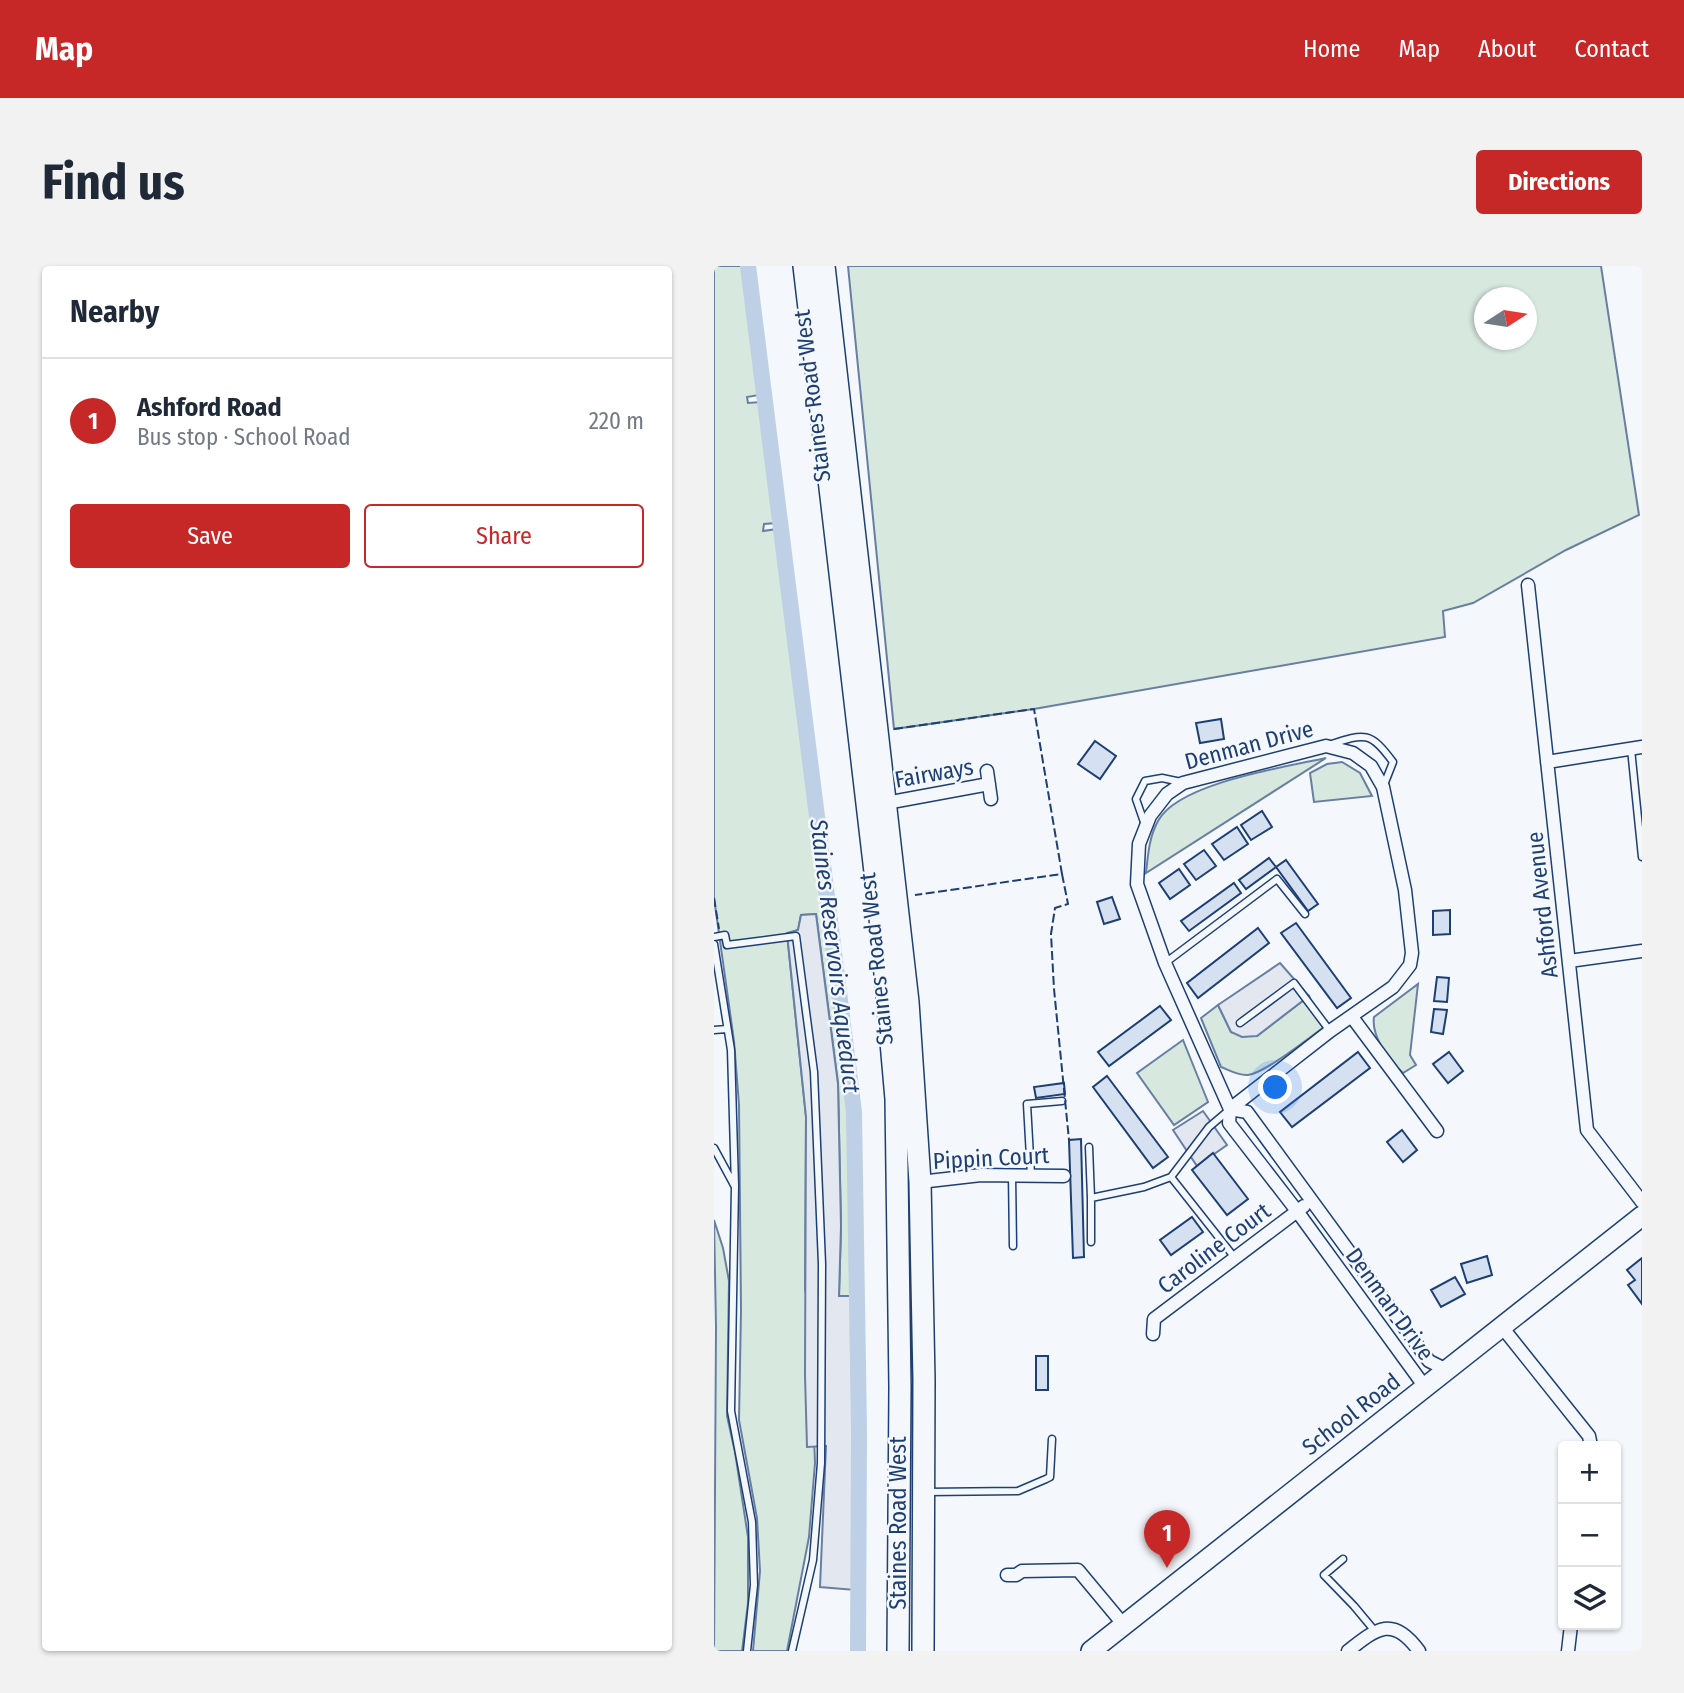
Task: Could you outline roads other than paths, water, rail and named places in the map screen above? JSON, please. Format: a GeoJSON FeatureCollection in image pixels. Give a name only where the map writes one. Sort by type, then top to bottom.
{"type":"FeatureCollection","features":[{"type":"Feature","properties":{"kind":"highway","name":"Staines Road West"},"geometry":{"type":"LineString","coordinates":[[804,266],[879,906],[896,1099],[900,1387],[898,1651]]}},
{"type":"Feature","properties":{"kind":"highway","name":"Staines Road West"},"geometry":{"type":"LineString","coordinates":[[824,266],[908,1002],[920,1182],[925,1493],[923,1651]]}},
{"type":"Feature","properties":{"kind":"main road","name":"School Road"},"geometry":{"type":"LineString","coordinates":[[1093,1650],[1642,1216]]}},
{"type":"Feature","properties":{"kind":"street","name":"Ashford Avenue"},"geometry":{"type":"LineString","coordinates":[[1528,584],[1587,1129],[1642,1202]]}},
{"type":"Feature","properties":{"kind":"street","name":"Denman Drive"},"geometry":{"type":"LineString","coordinates":[[1230,1109],[1330,1031],[1393,987],[1410,964],[1412,953],[1405,890],[1383,787],[1371,766],[1353,753],[1326,746],[1182,783],[1167,794],[1150,816],[1139,844],[1137,884],[1165,963],[1230,1109],[1229,1123],[1297,1211],[1424,1387]]}},
{"type":"Feature","properties":{"kind":"street"},"geometry":{"type":"LineString","coordinates":[[1547,762],[1636,748]]}},
{"type":"Feature","properties":{"kind":"street","name":"Fairways"},"geometry":{"type":"LineString","coordinates":[[886,803],[988,778],[992,799]]}},
{"type":"Feature","properties":{"kind":"street"},"geometry":{"type":"LineString","coordinates":[[1569,961],[1642,951]]}},
{"type":"Feature","properties":{"kind":"street"},"geometry":{"type":"LineString","coordinates":[[1352,1017],[1437,1131]]}},
{"type":"Feature","properties":{"kind":"street","name":"Denman Drive"},"geometry":{"type":"LineString","coordinates":[[1230,1109],[1247,1112],[1429,1360],[1447,1370]]}},
{"type":"Feature","properties":{"kind":"street","name":"Pippin Court"},"geometry":{"type":"LineString","coordinates":[[920,1182],[959,1176],[1064,1175]]}},
{"type":"Feature","properties":{"kind":"street","name":"Caroline Court"},"geometry":{"type":"LineString","coordinates":[[1153,1334],[1154,1319],[1311,1201]]}},
{"type":"Feature","properties":{"kind":"street"},"geometry":{"type":"LineString","coordinates":[[1502,1326],[1589,1436],[1590,1441]]}},
{"type":"Feature","properties":{"kind":"street"},"geometry":{"type":"LineString","coordinates":[[1007,1576],[1022,1571],[1078,1570],[1123,1624]]}},
{"type":"Feature","properties":{"kind":"street"},"geometry":{"type":"LineString","coordinates":[[1348,1651],[1374,1630],[1384,1627],[1399,1631],[1410,1638],[1419,1651]]}},
{"type":"Feature","properties":{"kind":"street"},"geometry":{"type":"LineString","coordinates":[[1568,1651],[1570,1630]]}},
{"type":"Feature","properties":{"kind":"lane"},"geometry":{"type":"LineString","coordinates":[[1326,746],[1357,736],[1378,742],[1393,762],[1383,787]]}},
{"type":"Feature","properties":{"kind":"lane"},"geometry":{"type":"LineString","coordinates":[[1636,748],[1642,857]]}},
{"type":"Feature","properties":{"kind":"lane"},"geometry":{"type":"LineString","coordinates":[[1145,828],[1136,799],[1145,781],[1162,778],[1182,783]]}},
{"type":"Feature","properties":{"kind":"lane"},"geometry":{"type":"LineString","coordinates":[[1165,963],[1277,878],[1305,914]]}},
{"type":"Feature","properties":{"kind":"lane"},"geometry":{"type":"LineString","coordinates":[[714,937],[725,935],[727,945],[796,936],[814,1072],[822,1264],[821,1463],[813,1560],[792,1651]]}},
{"type":"Feature","properties":{"kind":"lane"},"geometry":{"type":"LineString","coordinates":[[714,944],[731,1050],[735,1186],[731,1411],[752,1522],[754,1585],[747,1651]]}},
{"type":"Feature","properties":{"kind":"lane"},"geometry":{"type":"LineString","coordinates":[[1240,1023],[1294,983],[1330,1031]]}},
{"type":"Feature","properties":{"kind":"lane"},"geometry":{"type":"LineString","coordinates":[[714,1030],[727,1029]]}},
{"type":"Feature","properties":{"kind":"lane"},"geometry":{"type":"LineString","coordinates":[[1031,1175],[1027,1104],[1062,1101]]}},
{"type":"Feature","properties":{"kind":"lane"},"geometry":{"type":"LineString","coordinates":[[1091,1198],[1144,1187],[1171,1177],[1209,1127],[1230,1109]]}},
{"type":"Feature","properties":{"kind":"lane"},"geometry":{"type":"LineString","coordinates":[[1089,1147],[1091,1241]]}},
{"type":"Feature","properties":{"kind":"lane"},"geometry":{"type":"LineString","coordinates":[[714,1148],[735,1186]]}},
{"type":"Feature","properties":{"kind":"lane"},"geometry":{"type":"LineString","coordinates":[[1012,1175],[1013,1246]]}},
{"type":"Feature","properties":{"kind":"lane"},"geometry":{"type":"LineString","coordinates":[[1171,1177],[1235,1258]]}},
{"type":"Feature","properties":{"kind":"lane"},"geometry":{"type":"LineString","coordinates":[[925,1493],[1018,1491],[1050,1477],[1052,1439]]}},
{"type":"Feature","properties":{"kind":"lane"},"geometry":{"type":"LineString","coordinates":[[1343,1559],[1324,1575],[1374,1630]]}},
{"type":"Feature","properties":{"kind":"waterway","name":"Staines Reservoirs Aqueduct"},"geometry":{"type":"LineString","coordinates":[[748,266],[854,1112],[859,1430],[858,1651]]}},
{"type":"Feature","properties":{"kind":"place","name":"Ashford Road"},"geometry":{"type":"Point","coordinates":[1167,1568]}}]}
